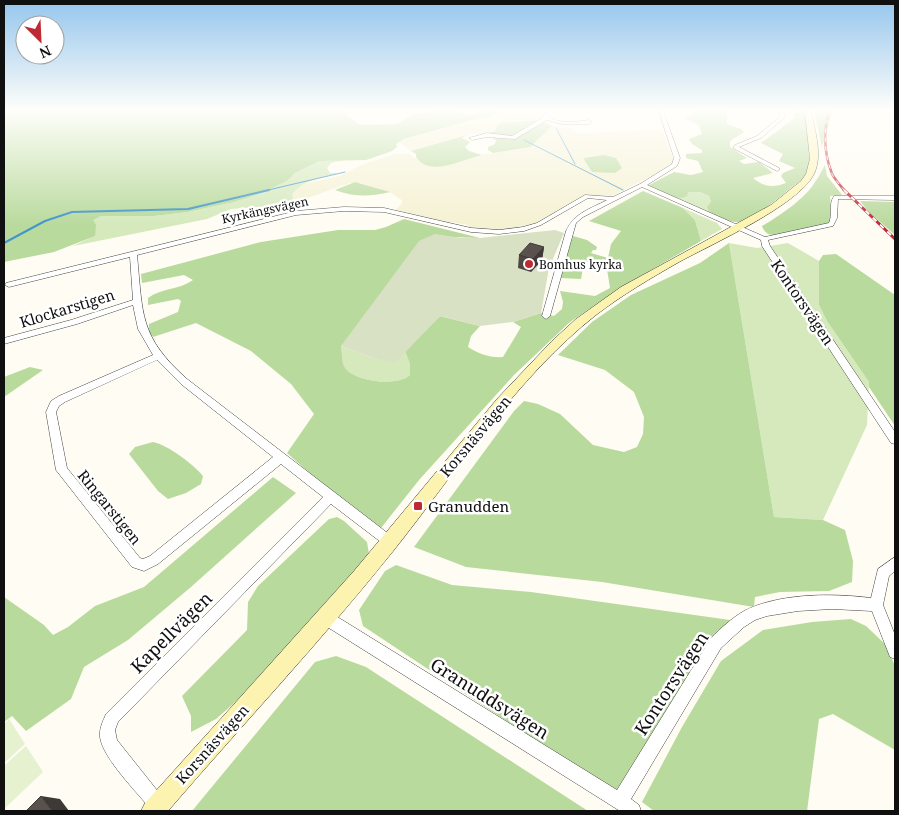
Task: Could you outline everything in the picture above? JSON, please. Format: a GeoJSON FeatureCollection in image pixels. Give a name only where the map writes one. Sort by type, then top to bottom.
{"type":"FeatureCollection","features":[{"type":"Feature","properties":{"kind":"street"},"geometry":{"type":"LineString","coordinates":[[546,316],[571,226],[581,216],[670,170],[677,158],[674,149]]}},
{"type":"Feature","properties":{"kind":"street"},"geometry":{"type":"LineString","coordinates":[[738,149],[777,169]]}},
{"type":"Feature","properties":{"kind":"street","name":"Korsnäsvägen"},"geometry":{"type":"LineString","coordinates":[[155,808],[326,618],[529,371],[563,337],[593,312],[628,287],[780,202],[808,177],[814,163],[814,149]]}},
{"type":"Feature","properties":{"kind":"street"},"geometry":{"type":"LineString","coordinates":[[642,185],[764,239],[828,226],[834,221],[834,200],[836,196],[895,198]]}},
{"type":"Feature","properties":{"kind":"street","name":"Kyrkängsvägen"},"geometry":{"type":"LineString","coordinates":[[9,285],[270,218],[309,212],[344,209],[384,210],[471,230],[499,232],[524,229],[539,224],[587,196],[593,195],[611,200]]}},
{"type":"Feature","properties":{"kind":"street","name":"Kontorsvägen"},"geometry":{"type":"LineString","coordinates":[[764,239],[766,246],[895,440]]}},
{"type":"Feature","properties":{"kind":"street"},"geometry":{"type":"LineString","coordinates":[[133,253],[143,332],[158,356],[202,395],[280,458],[390,542]]}},
{"type":"Feature","properties":{"kind":"street","name":"Klockarstigen"},"geometry":{"type":"LineString","coordinates":[[4,341],[74,322],[138,301]]}},
{"type":"Feature","properties":{"kind":"street","name":"Ringarstigen"},"geometry":{"type":"LineString","coordinates":[[158,356],[62,399],[53,407],[51,414],[62,470],[136,563],[144,565],[154,560],[280,458]]}},
{"type":"Feature","properties":{"kind":"street","name":"Kapellvägen"},"geometry":{"type":"LineString","coordinates":[[155,808],[110,744],[109,724],[113,717],[330,498]]}},
{"type":"Feature","properties":{"kind":"street"},"geometry":{"type":"LineString","coordinates":[[895,563],[882,573],[876,605],[895,652]]}},
{"type":"Feature","properties":{"kind":"street","name":"Kontorsvägen"},"geometry":{"type":"LineString","coordinates":[[620,801],[716,643],[733,627],[755,613],[772,608],[860,602],[876,605]]}},
{"type":"Feature","properties":{"kind":"street","name":"Granuddsvägen"},"geometry":{"type":"LineString","coordinates":[[326,618],[620,801],[633,811]]}},
{"type":"Feature","properties":{"kind":"shaded area"},"geometry":{"type":"Polygon","coordinates":[[[518,149],[669,149],[674,161],[655,174],[612,196],[585,195],[543,220],[530,225],[491,231],[469,228],[468,225],[450,223],[396,210],[402,203],[402,200],[389,192],[361,183],[350,183],[299,201],[294,200],[292,195],[295,189],[308,183],[340,176],[361,165],[396,154],[409,154],[418,160],[448,164],[482,155],[518,149]]]}},
{"type":"Feature","properties":{"kind":"green space"},"geometry":{"type":"Polygon","coordinates":[[[4,149],[394,149],[366,160],[320,161],[295,173],[287,181],[259,194],[234,202],[188,212],[154,216],[101,216],[93,220],[96,225],[95,236],[54,252],[4,262],[4,149]]]}},
{"type":"Feature","properties":{"kind":"green space"},"geometry":{"type":"Polygon","coordinates":[[[418,149],[467,149],[482,155],[438,167],[422,163],[416,157],[416,154],[411,151],[418,149]]]}},
{"type":"Feature","properties":{"kind":"green space"},"geometry":{"type":"Polygon","coordinates":[[[488,149],[517,149],[493,153],[488,149]]]}},
{"type":"Feature","properties":{"kind":"green space"},"geometry":{"type":"Polygon","coordinates":[[[700,149],[733,149],[747,158],[739,161],[744,164],[759,162],[773,173],[753,178],[765,185],[773,186],[786,183],[781,176],[783,173],[795,168],[779,161],[783,154],[773,149],[810,149],[812,163],[807,177],[763,210],[736,222],[725,220],[710,213],[707,207],[711,202],[709,196],[700,192],[688,192],[687,196],[678,198],[668,196],[649,187],[649,185],[674,172],[691,175],[703,172],[698,161],[686,158],[686,154],[702,153],[700,149]]]}},
{"type":"Feature","properties":{"kind":"green space"},"geometry":{"type":"Polygon","coordinates":[[[604,155],[616,158],[622,168],[615,173],[592,172],[584,158],[604,155]]]}},
{"type":"Feature","properties":{"kind":"green space"},"geometry":{"type":"Polygon","coordinates":[[[344,160],[331,163],[327,168],[330,173],[339,173],[313,180],[301,186],[292,195],[294,200],[275,206],[231,209],[207,219],[73,246],[94,236],[92,219],[101,216],[154,216],[188,212],[234,202],[259,194],[287,181],[295,173],[320,161],[344,160]]]}},
{"type":"Feature","properties":{"kind":"green space"},"geometry":{"type":"Polygon","coordinates":[[[825,165],[827,176],[842,195],[830,196],[832,218],[830,222],[810,229],[785,234],[771,235],[766,232],[762,226],[798,201],[811,188],[825,165]]]}},
{"type":"Feature","properties":{"kind":"green space"},"geometry":{"type":"Polygon","coordinates":[[[355,182],[390,192],[362,195],[335,190],[355,182]]]}},
{"type":"Feature","properties":{"kind":"green space"},"geometry":{"type":"Polygon","coordinates":[[[643,191],[683,208],[695,220],[701,241],[620,288],[570,322],[514,375],[419,480],[381,528],[333,494],[287,453],[314,414],[291,384],[251,351],[196,323],[153,337],[149,332],[149,324],[178,312],[181,301],[178,299],[148,305],[148,298],[193,280],[184,275],[142,283],[141,274],[261,242],[338,230],[375,230],[404,219],[480,238],[450,237],[341,346],[344,366],[356,376],[365,379],[386,382],[404,379],[410,375],[410,364],[405,351],[440,316],[480,326],[471,336],[468,347],[485,355],[503,357],[521,327],[513,322],[541,313],[554,316],[562,309],[563,302],[560,291],[595,296],[610,288],[607,269],[594,262],[584,262],[581,279],[560,278],[573,236],[587,240],[597,247],[591,253],[608,258],[611,244],[621,231],[589,221],[643,191]]]}},
{"type":"Feature","properties":{"kind":"green space"},"geometry":{"type":"Polygon","coordinates":[[[688,192],[700,192],[709,196],[711,202],[710,213],[672,197],[688,192]]]}},
{"type":"Feature","properties":{"kind":"green space"},"geometry":{"type":"Polygon","coordinates":[[[860,201],[895,202],[895,235],[869,212],[860,201]]]}},
{"type":"Feature","properties":{"kind":"green space"},"geometry":{"type":"Polygon","coordinates":[[[683,208],[717,223],[722,229],[701,241],[695,220],[683,208]]]}},
{"type":"Feature","properties":{"kind":"green space"},"geometry":{"type":"Polygon","coordinates":[[[555,230],[564,233],[549,268],[541,313],[513,322],[480,326],[440,316],[396,362],[373,358],[341,346],[419,241],[435,234],[462,238],[480,238],[555,230]]]}},
{"type":"Feature","properties":{"kind":"green space"},"geometry":{"type":"Polygon","coordinates":[[[729,243],[757,248],[788,243],[819,261],[819,305],[827,321],[869,382],[867,425],[823,520],[774,517],[729,243]]]}},
{"type":"Feature","properties":{"kind":"green space"},"geometry":{"type":"Polygon","coordinates":[[[729,243],[774,517],[823,520],[845,530],[853,561],[852,582],[829,591],[780,592],[755,597],[754,607],[602,582],[466,567],[414,547],[514,411],[524,401],[538,404],[560,414],[593,445],[624,452],[637,447],[643,434],[644,417],[634,392],[605,370],[558,355],[592,322],[631,295],[700,263],[729,243]]]}},
{"type":"Feature","properties":{"kind":"green space"},"geometry":{"type":"Polygon","coordinates":[[[836,254],[895,295],[895,426],[869,387],[869,382],[827,321],[819,305],[819,261],[823,255],[836,254]]]}},
{"type":"Feature","properties":{"kind":"green space"},"geometry":{"type":"Polygon","coordinates":[[[341,346],[373,358],[396,361],[405,351],[410,364],[410,375],[404,379],[386,382],[356,376],[344,366],[341,346]]]}},
{"type":"Feature","properties":{"kind":"green space"},"geometry":{"type":"Polygon","coordinates":[[[30,367],[43,370],[4,397],[4,377],[30,367]]]}},
{"type":"Feature","properties":{"kind":"green space"},"geometry":{"type":"Polygon","coordinates":[[[153,442],[173,451],[193,466],[203,476],[201,484],[186,493],[168,499],[158,491],[129,454],[135,447],[153,442]]]}},
{"type":"Feature","properties":{"kind":"green space"},"geometry":{"type":"Polygon","coordinates":[[[273,477],[296,493],[191,587],[128,640],[84,667],[71,699],[26,731],[12,716],[4,722],[4,597],[44,625],[53,635],[68,627],[95,606],[144,587],[273,477]]]}},
{"type":"Feature","properties":{"kind":"green space"},"geometry":{"type":"Polygon","coordinates":[[[337,517],[367,542],[369,554],[249,690],[216,719],[191,732],[191,716],[182,696],[247,630],[248,602],[258,586],[329,519],[337,517]]]}},
{"type":"Feature","properties":{"kind":"green space"},"geometry":{"type":"Polygon","coordinates":[[[396,565],[452,585],[531,592],[730,620],[705,648],[615,793],[363,626],[359,610],[385,571],[396,565]]]}},
{"type":"Feature","properties":{"kind":"green space"},"geometry":{"type":"Polygon","coordinates":[[[851,619],[866,626],[886,645],[895,666],[895,750],[833,714],[819,719],[807,811],[654,811],[642,802],[682,727],[721,661],[763,630],[812,622],[851,619]]]}},
{"type":"Feature","properties":{"kind":"green space"},"geometry":{"type":"Polygon","coordinates":[[[336,656],[366,667],[588,811],[192,811],[315,662],[336,656]]]}},
{"type":"Feature","properties":{"kind":"green space"},"geometry":{"type":"Polygon","coordinates":[[[9,719],[25,744],[4,763],[4,724],[9,719]]]}},
{"type":"Feature","properties":{"kind":"green space"},"geometry":{"type":"Polygon","coordinates":[[[26,746],[43,772],[4,809],[4,766],[26,746]]]}},
{"type":"Feature","properties":{"kind":"building"},"geometry":{"type":"Polygon","coordinates":[[[530,243],[544,247],[533,259],[519,255],[530,243]]]}},
{"type":"Feature","properties":{"kind":"building"},"geometry":{"type":"Polygon","coordinates":[[[41,796],[52,811],[26,811],[41,796]]]}},
{"type":"Feature","properties":{"kind":"waterway"},"geometry":{"type":"LineString","coordinates":[[542,149],[623,190]]}},
{"type":"Feature","properties":{"kind":"waterway"},"geometry":{"type":"LineString","coordinates":[[567,149],[575,164]]}},
{"type":"Feature","properties":{"kind":"waterway"},"geometry":{"type":"LineString","coordinates":[[264,191],[345,172]]}},
{"type":"Feature","properties":{"kind":"waterway"},"geometry":{"type":"LineString","coordinates":[[4,243],[45,221],[72,212],[188,209],[269,190]]}},
{"type":"Feature","properties":{"kind":"railway"},"geometry":{"type":"LineString","coordinates":[[826,149],[832,174],[845,191]]}},
{"type":"Feature","properties":{"kind":"railway"},"geometry":{"type":"LineString","coordinates":[[845,191],[895,239]]}},
{"type":"Feature","properties":{"kind":"place","name":"Bomhus kyrka"},"geometry":{"type":"Point","coordinates":[529,264]}},
{"type":"Feature","properties":{"kind":"place","name":"Granudden"},"geometry":{"type":"Point","coordinates":[418,506]}}]}
